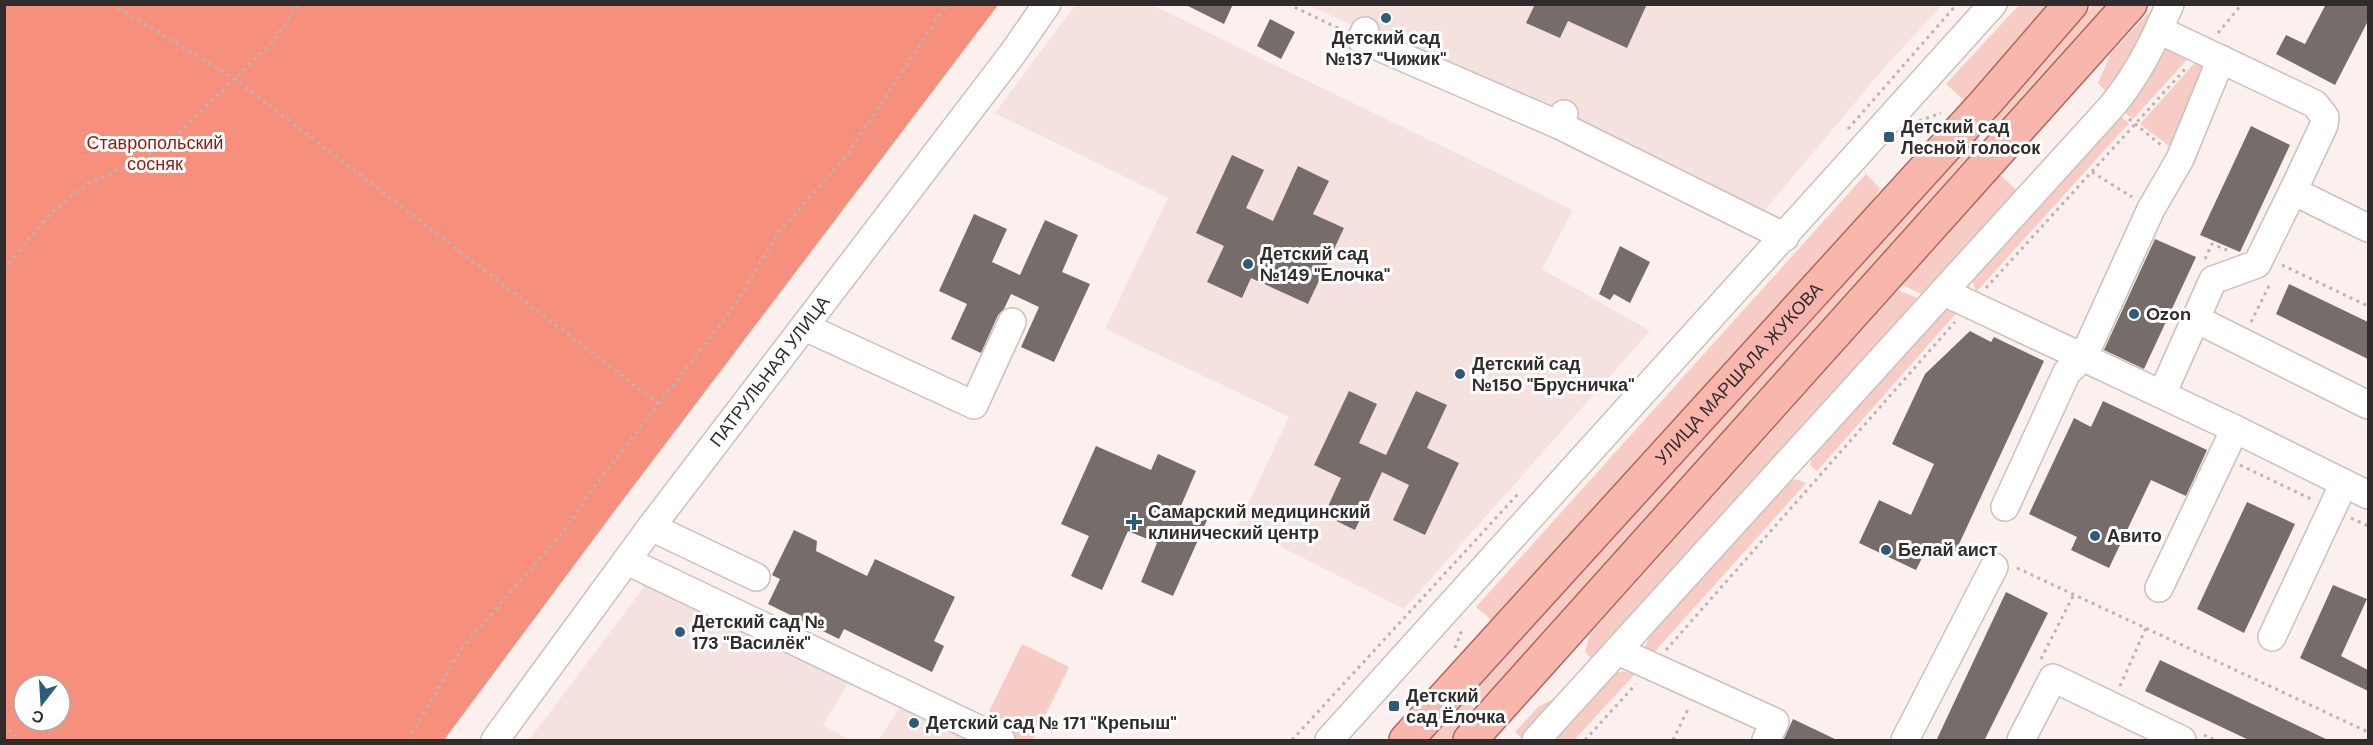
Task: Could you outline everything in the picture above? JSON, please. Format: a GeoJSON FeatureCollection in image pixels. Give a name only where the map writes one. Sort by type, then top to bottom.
{"type":"FeatureCollection","features":[{"type":"Feature","properties":{"kind":"main road","name":"УЛИЦА МАРШАЛА ЖУКОВА"},"geometry":{"type":"LineString","coordinates":[[1406,741],[1987,101],[2071,4]]}},
{"type":"Feature","properties":{"kind":"main road"},"geometry":{"type":"LineString","coordinates":[[1470,741],[2130,4]]}},
{"type":"Feature","properties":{"kind":"street","name":"ПАТРУЛЬНАЯ УЛИЦА"},"geometry":{"type":"LineString","coordinates":[[495,741],[651,527],[805,327],[1047,4]]}},
{"type":"Feature","properties":{"kind":"street"},"geometry":{"type":"LineString","coordinates":[[1329,741],[1993,4]]}},
{"type":"Feature","properties":{"kind":"street"},"geometry":{"type":"LineString","coordinates":[[1536,741],[2112,106],[2133,79],[2170,4]]}},
{"type":"Feature","properties":{"kind":"street"},"geometry":{"type":"LineString","coordinates":[[2159,30],[2315,104],[2325,117],[2324,125],[2257,264],[2213,280],[2162,394]]}},
{"type":"Feature","properties":{"kind":"street"},"geometry":{"type":"LineString","coordinates":[[1363,35],[1562,120],[1785,237]]}},
{"type":"Feature","properties":{"kind":"street"},"geometry":{"type":"LineString","coordinates":[[2004,507],[2067,372],[2083,358],[2151,209],[2180,159],[2212,55]]}},
{"type":"Feature","properties":{"kind":"street"},"geometry":{"type":"LineString","coordinates":[[2293,191],[2368,228]]}},
{"type":"Feature","properties":{"kind":"street"},"geometry":{"type":"LineString","coordinates":[[1944,291],[2235,429],[2368,495]]}},
{"type":"Feature","properties":{"kind":"street"},"geometry":{"type":"LineString","coordinates":[[2196,319],[2368,405]]}},
{"type":"Feature","properties":{"kind":"street"},"geometry":{"type":"LineString","coordinates":[[805,327],[974,405],[1012,322]]}},
{"type":"Feature","properties":{"kind":"street"},"geometry":{"type":"LineString","coordinates":[[2159,588],[2235,429]]}},
{"type":"Feature","properties":{"kind":"street"},"geometry":{"type":"LineString","coordinates":[[2272,637],[2344,483]]}},
{"type":"Feature","properties":{"kind":"street"},"geometry":{"type":"LineString","coordinates":[[651,527],[756,577]]}},
{"type":"Feature","properties":{"kind":"street"},"geometry":{"type":"LineString","coordinates":[[627,561],[1001,741]]}},
{"type":"Feature","properties":{"kind":"street"},"geometry":{"type":"LineString","coordinates":[[1905,741],[2004,567]]}},
{"type":"Feature","properties":{"kind":"street"},"geometry":{"type":"LineString","coordinates":[[1618,651],[1651,668],[1775,722],[1766,741]]}},
{"type":"Feature","properties":{"kind":"street"},"geometry":{"type":"LineString","coordinates":[[2021,741],[2053,678],[2189,736]]}},
{"type":"Feature","properties":{"kind":"path"},"geometry":{"type":"LineString","coordinates":[[112,4],[235,79],[659,404]]}},
{"type":"Feature","properties":{"kind":"path"},"geometry":{"type":"LineString","coordinates":[[4,269],[52,212],[87,184],[135,162],[170,141],[272,44],[299,4]]}},
{"type":"Feature","properties":{"kind":"path"},"geometry":{"type":"LineString","coordinates":[[408,741],[462,648],[563,532],[597,483],[733,308],[779,232],[848,155],[947,4]]}},
{"type":"Feature","properties":{"kind":"path"},"geometry":{"type":"LineString","coordinates":[[1288,4],[1363,35]]}},
{"type":"Feature","properties":{"kind":"path"},"geometry":{"type":"LineString","coordinates":[[1848,129],[1957,4]]}},
{"type":"Feature","properties":{"kind":"path"},"geometry":{"type":"LineString","coordinates":[[1585,741],[1971,304],[2135,124],[2212,55],[2242,4]]}},
{"type":"Feature","properties":{"kind":"path"},"geometry":{"type":"LineString","coordinates":[[2135,124],[2180,159]]}},
{"type":"Feature","properties":{"kind":"path"},"geometry":{"type":"LineString","coordinates":[[2092,172],[2151,209]]}},
{"type":"Feature","properties":{"kind":"path"},"geometry":{"type":"LineString","coordinates":[[2203,264],[2212,244]]}},
{"type":"Feature","properties":{"kind":"path"},"geometry":{"type":"LineString","coordinates":[[2261,255],[2368,306]]}},
{"type":"Feature","properties":{"kind":"path"},"geometry":{"type":"LineString","coordinates":[[1292,741],[1526,486]]}},
{"type":"Feature","properties":{"kind":"path"},"geometry":{"type":"LineString","coordinates":[[2004,567],[2146,627],[2368,732]]}},
{"type":"Feature","properties":{"kind":"path"},"geometry":{"type":"LineString","coordinates":[[2117,692],[2146,627]]}},
{"type":"Feature","properties":{"kind":"path"},"geometry":{"type":"LineString","coordinates":[[1673,741],[1691,704]]}},
{"type":"Feature","properties":{"kind":"path"},"geometry":{"type":"LineString","coordinates":[[4,725],[20,741]]}},
{"type":"Feature","properties":{"kind":"path"},"geometry":{"type":"LineString","coordinates":[[2189,736],[2216,741]]}},
{"type":"Feature","properties":{"kind":"shaded area"},"geometry":{"type":"Polygon","coordinates":[[[1075,5],[1152,5],[1573,210],[1542,269],[1650,331],[1404,609],[1238,525],[1289,417],[1105,329],[1168,198],[995,113],[1075,5]]]}},
{"type":"Feature","properties":{"kind":"shaded area"},"geometry":{"type":"Polygon","coordinates":[[[1307,5],[1942,5],[1884,68],[1760,216],[1420,55],[1307,5]]]}},
{"type":"Feature","properties":{"kind":"shaded area"},"geometry":{"type":"Polygon","coordinates":[[[2019,5],[2051,5],[1964,100],[1946,84],[2019,5]]]}},
{"type":"Feature","properties":{"kind":"shaded area"},"geometry":{"type":"Polygon","coordinates":[[[2093,5],[2115,5],[1999,133],[1988,122],[2093,5]]]}},
{"type":"Feature","properties":{"kind":"shaded area"},"geometry":{"type":"Polygon","coordinates":[[[2156,5],[2160,5],[2108,93],[2098,83],[2111,53],[2156,5]]]}},
{"type":"Feature","properties":{"kind":"shaded area"},"geometry":{"type":"Polygon","coordinates":[[[2165,47],[2192,54],[2133,119],[2122,111],[2165,47]]]}},
{"type":"Feature","properties":{"kind":"shaded area"},"geometry":{"type":"Polygon","coordinates":[[[2199,58],[2205,68],[2174,150],[2140,124],[2199,58]]]}},
{"type":"Feature","properties":{"kind":"shaded area"},"geometry":{"type":"Polygon","coordinates":[[[2117,114],[2129,123],[1976,292],[1972,279],[2117,114]]]}},
{"type":"Feature","properties":{"kind":"shaded area"},"geometry":{"type":"Polygon","coordinates":[[[1975,136],[1986,146],[1484,702],[1474,692],[1975,136]]]}},
{"type":"Feature","properties":{"kind":"shaded area"},"geometry":{"type":"Polygon","coordinates":[[[1866,174],[1880,188],[1871,204],[1494,622],[1476,607],[1866,174]]]}},
{"type":"Feature","properties":{"kind":"shaded area"},"geometry":{"type":"Polygon","coordinates":[[[2000,175],[2019,192],[1926,296],[1902,285],[2000,175]]]}},
{"type":"Feature","properties":{"kind":"shaded area"},"geometry":{"type":"Polygon","coordinates":[[[1898,290],[1922,300],[1595,662],[1585,652],[1590,634],[1898,290]]]}},
{"type":"Feature","properties":{"kind":"shaded area"},"geometry":{"type":"Polygon","coordinates":[[[1944,310],[1959,310],[1817,471],[1810,465],[1813,453],[1944,310]]]}},
{"type":"Feature","properties":{"kind":"shaded area"},"geometry":{"type":"Polygon","coordinates":[[[1795,479],[1806,483],[1648,659],[1645,647],[1651,633],[1784,485],[1795,479]]]}},
{"type":"Feature","properties":{"kind":"shaded area","name":"Детский сад № 173 \"Василёк\""},"geometry":{"type":"Polygon","coordinates":[[[647,583],[850,680],[823,725],[850,740],[529,740],[647,583]]]}},
{"type":"Feature","properties":{"kind":"shaded area"},"geometry":{"type":"Polygon","coordinates":[[[1022,644],[1069,667],[1033,740],[1018,740],[983,724],[1022,644]]]}},
{"type":"Feature","properties":{"kind":"shaded area"},"geometry":{"type":"Polygon","coordinates":[[[1622,671],[1635,674],[1574,740],[1555,740],[1616,673],[1622,671]]]}},
{"type":"Feature","properties":{"kind":"shaded area"},"geometry":{"type":"Polygon","coordinates":[[[1559,696],[1524,740],[1515,732],[1538,707],[1559,696]]]}},
{"type":"Feature","properties":{"kind":"shaded area"},"geometry":{"type":"Polygon","coordinates":[[[1465,701],[1477,711],[1450,740],[1430,740],[1465,701]]]}},
{"type":"Feature","properties":{"kind":"shaded area","name":"Детский сад № 171 \"Крепыш\""},"geometry":{"type":"Polygon","coordinates":[[[900,706],[975,740],[879,740],[900,706]]]}},
{"type":"Feature","properties":{"kind":"green space","name":"Ставропольский сосняк"},"geometry":{"type":"Polygon","coordinates":[[[4,5],[998,5],[613,513],[444,740],[5,740],[4,5]]]}},
{"type":"Feature","properties":{"kind":"building"},"geometry":{"type":"Polygon","coordinates":[[[1184,4],[1233,4],[1224,24],[1184,4]]]}},
{"type":"Feature","properties":{"kind":"building"},"geometry":{"type":"Polygon","coordinates":[[[1535,4],[1647,4],[1627,48],[1568,21],[1560,38],[1526,23],[1535,4]]]}},
{"type":"Feature","properties":{"kind":"building"},"geometry":{"type":"Polygon","coordinates":[[[2326,4],[2368,4],[2368,21],[2335,85],[2276,54],[2286,35],[2305,44],[2326,4]]]}},
{"type":"Feature","properties":{"kind":"building"},"geometry":{"type":"Polygon","coordinates":[[[1270,19],[1295,32],[1281,59],[1257,46],[1270,19]]]}},
{"type":"Feature","properties":{"kind":"building"},"geometry":{"type":"Polygon","coordinates":[[[2251,126],[2290,145],[2240,252],[2200,235],[2251,126]]]}},
{"type":"Feature","properties":{"kind":"building"},"geometry":{"type":"Polygon","coordinates":[[[1232,155],[1264,170],[1246,208],[1273,221],[1298,166],[1329,181],[1313,214],[1344,228],[1308,304],[1251,278],[1242,298],[1207,282],[1224,246],[1196,233],[1232,155]]]}},
{"type":"Feature","properties":{"kind":"building"},"geometry":{"type":"Polygon","coordinates":[[[974,214],[1007,229],[992,262],[1020,275],[1045,220],[1078,235],[1062,272],[1090,284],[1054,362],[1021,347],[1039,307],[1011,294],[1004,309],[998,315],[981,353],[951,339],[967,304],[939,291],[974,214]]]}},
{"type":"Feature","properties":{"kind":"building"},"geometry":{"type":"Polygon","coordinates":[[[2155,239],[2196,257],[2144,369],[2104,350],[2155,239]]]}},
{"type":"Feature","properties":{"kind":"building"},"geometry":{"type":"Polygon","coordinates":[[[1620,246],[1650,262],[1630,303],[1614,294],[1610,300],[1599,294],[1620,246]]]}},
{"type":"Feature","properties":{"kind":"building"},"geometry":{"type":"Polygon","coordinates":[[[2289,284],[2368,322],[2368,359],[2276,314],[2289,284]]]}},
{"type":"Feature","properties":{"kind":"building"},"geometry":{"type":"Polygon","coordinates":[[[1970,331],[1991,342],[1994,337],[2044,361],[1953,557],[1928,546],[1916,570],[1859,543],[1879,500],[1911,515],[1934,464],[1892,444],[1925,374],[1970,331]]]}},
{"type":"Feature","properties":{"kind":"building"},"geometry":{"type":"Polygon","coordinates":[[[1349,391],[1377,404],[1359,443],[1386,455],[1416,391],[1447,405],[1427,448],[1459,463],[1425,535],[1393,520],[1409,485],[1382,472],[1355,530],[1324,515],[1341,478],[1314,465],[1349,391]]]}},
{"type":"Feature","properties":{"kind":"building"},"geometry":{"type":"Polygon","coordinates":[[[2103,401],[2207,450],[2186,496],[2151,480],[2109,568],[2071,550],[2077,537],[2029,514],[2074,418],[2091,427],[2103,401]]]}},
{"type":"Feature","properties":{"kind":"building","name":"Самарский медицинский клинический центр"},"geometry":{"type":"Polygon","coordinates":[[[1096,446],[1151,470],[1158,454],[1196,471],[1180,508],[1207,520],[1173,596],[1141,582],[1157,543],[1128,531],[1102,590],[1071,576],[1089,536],[1061,524],[1096,446]]]}},
{"type":"Feature","properties":{"kind":"building"},"geometry":{"type":"Polygon","coordinates":[[[2247,502],[2295,524],[2244,633],[2197,609],[2247,502]]]}},
{"type":"Feature","properties":{"kind":"building"},"geometry":{"type":"Polygon","coordinates":[[[794,530],[817,541],[816,551],[867,576],[875,559],[955,597],[934,641],[944,646],[932,672],[844,629],[839,639],[768,604],[780,579],[772,575],[794,530]]]}},
{"type":"Feature","properties":{"kind":"building"},"geometry":{"type":"Polygon","coordinates":[[[2333,585],[2367,599],[2341,656],[2368,670],[2368,691],[2300,658],[2333,585]]]}},
{"type":"Feature","properties":{"kind":"building"},"geometry":{"type":"Polygon","coordinates":[[[2006,592],[2048,613],[1984,741],[1936,741],[2006,592]]]}},
{"type":"Feature","properties":{"kind":"building"},"geometry":{"type":"Polygon","coordinates":[[[2160,660],[2330,741],[2251,741],[2145,691],[2160,660]]]}},
{"type":"Feature","properties":{"kind":"building"},"geometry":{"type":"Polygon","coordinates":[[[1793,719],[1839,741],[1783,741],[1793,719]]]}},
{"type":"Feature","properties":{"kind":"place","name":"Детский сад №137 \"Чижик\""},"geometry":{"type":"Point","coordinates":[1386,18]}},
{"type":"Feature","properties":{"kind":"place","name":"Детский сад Лесной голосок"},"geometry":{"type":"Point","coordinates":[1889,137]}},
{"type":"Feature","properties":{"kind":"place","name":"Детский сад №149 \"Елочка\""},"geometry":{"type":"Point","coordinates":[1248,264]}},
{"type":"Feature","properties":{"kind":"place","name":"Ozon"},"geometry":{"type":"Point","coordinates":[2134,314]}},
{"type":"Feature","properties":{"kind":"place","name":"Детский сад №150 \"Брусничка\""},"geometry":{"type":"Point","coordinates":[1460,374]}},
{"type":"Feature","properties":{"kind":"place","name":"Самарский медицинский клинический центр"},"geometry":{"type":"Point","coordinates":[1134,522]}},
{"type":"Feature","properties":{"kind":"place","name":"Авито"},"geometry":{"type":"Point","coordinates":[2095,536]}},
{"type":"Feature","properties":{"kind":"place","name":"Белай аист"},"geometry":{"type":"Point","coordinates":[1886,550]}},
{"type":"Feature","properties":{"kind":"place","name":"Детский сад № 173 \"Василёк\""},"geometry":{"type":"Point","coordinates":[680,632]}},
{"type":"Feature","properties":{"kind":"place","name":"Детский сад Ёлочка"},"geometry":{"type":"Point","coordinates":[1394,706]}},
{"type":"Feature","properties":{"kind":"place","name":"Детский сад № 171 \"Крепыш\""},"geometry":{"type":"Point","coordinates":[914,723]}}]}
